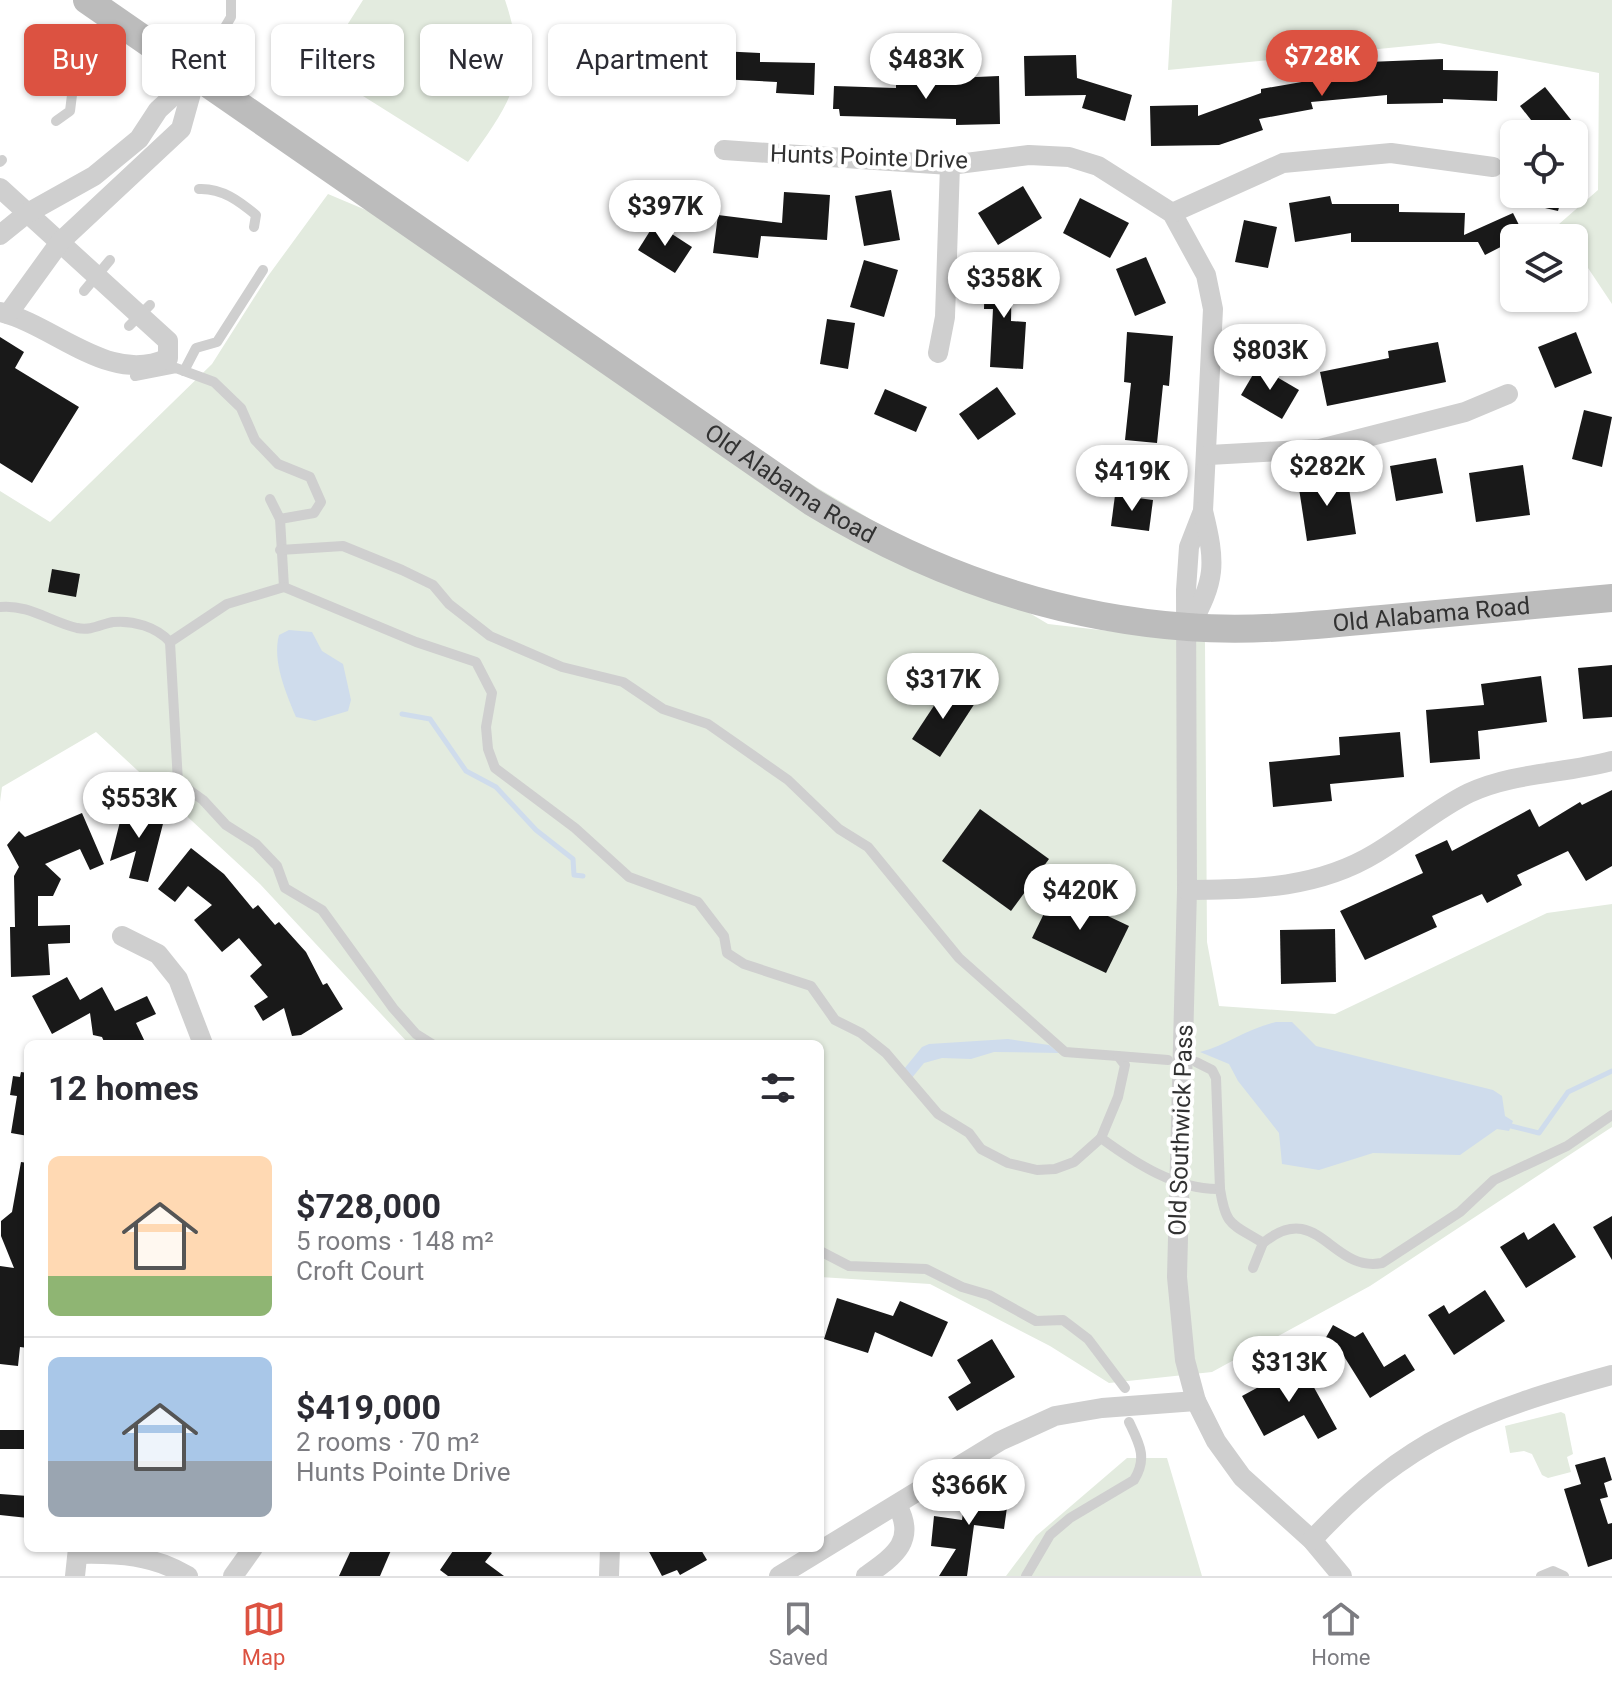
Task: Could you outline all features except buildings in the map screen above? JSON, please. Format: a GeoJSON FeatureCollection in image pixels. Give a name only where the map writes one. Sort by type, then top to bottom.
{"type":"FeatureCollection","features":[{"type":"Feature","properties":{"kind":"main road","name":"Old Alabama Road"},"geometry":{"type":"LineString","coordinates":[[87,0],[142,38]]}},
{"type":"Feature","properties":{"kind":"main road","name":"Old Alabama Road"},"geometry":{"type":"LineString","coordinates":[[227,96],[854,528],[966,580],[1040,604],[1114,619],[1189,628],[1292,627],[1612,598]]}},
{"type":"Feature","properties":{"kind":"street"},"geometry":{"type":"LineString","coordinates":[[0,235],[26,214],[94,176],[139,139],[158,110],[173,96]]}},
{"type":"Feature","properties":{"kind":"street"},"geometry":{"type":"LineString","coordinates":[[0,188],[60,242],[89,283],[140,316],[168,341],[168,358],[155,365],[114,355],[60,330],[4,313],[60,242],[181,129],[190,96]]}},
{"type":"Feature","properties":{"kind":"street","name":"Hunts Pointe Drive"},"geometry":{"type":"LineString","coordinates":[[724,150],[950,165],[1029,155],[1069,157],[1098,166],[1172,213],[1206,275],[1213,309],[1209,455],[1203,511],[1212,548],[1209,593],[1189,628]]}},
{"type":"Feature","properties":{"kind":"street"},"geometry":{"type":"LineString","coordinates":[[1172,213],[1283,163],[1391,153],[1493,167]]}},
{"type":"Feature","properties":{"kind":"street"},"geometry":{"type":"LineString","coordinates":[[938,353],[945,317],[950,165]]}},
{"type":"Feature","properties":{"kind":"street"},"geometry":{"type":"LineString","coordinates":[[1209,455],[1320,449],[1465,412],[1508,394]]}},
{"type":"Feature","properties":{"kind":"street","name":"Old Southwick Pass"},"geometry":{"type":"LineString","coordinates":[[1189,628],[1187,890],[1177,1277],[1185,1360],[1196,1401],[1216,1441],[1242,1477],[1312,1540],[1342,1576]]}},
{"type":"Feature","properties":{"kind":"street"},"geometry":{"type":"LineString","coordinates":[[1187,890],[1270,889],[1331,874],[1375,854],[1471,792],[1512,778],[1582,769],[1612,761]]}},
{"type":"Feature","properties":{"kind":"street"},"geometry":{"type":"LineString","coordinates":[[122,936],[158,954],[178,979],[201,1040]]}},
{"type":"Feature","properties":{"kind":"street"},"geometry":{"type":"LineString","coordinates":[[1312,1540],[1366,1486],[1427,1441],[1483,1414],[1612,1375]]}},
{"type":"Feature","properties":{"kind":"street"},"geometry":{"type":"LineString","coordinates":[[824,1549],[1000,1441],[1055,1416],[1102,1408],[1196,1401]]}},
{"type":"Feature","properties":{"kind":"street"},"geometry":{"type":"LineString","coordinates":[[866,1576],[898,1552],[904,1543],[906,1532],[897,1505]]}},
{"type":"Feature","properties":{"kind":"street"},"geometry":{"type":"LineString","coordinates":[[75,1576],[78,1552]]}},
{"type":"Feature","properties":{"kind":"street"},"geometry":{"type":"LineString","coordinates":[[98,1552],[152,1559],[188,1576]]}},
{"type":"Feature","properties":{"kind":"street"},"geometry":{"type":"LineString","coordinates":[[233,1576],[250,1552]]}},
{"type":"Feature","properties":{"kind":"street"},"geometry":{"type":"LineString","coordinates":[[609,1576],[610,1552]]}},
{"type":"Feature","properties":{"kind":"street"},"geometry":{"type":"LineString","coordinates":[[779,1576],[819,1552]]}},
{"type":"Feature","properties":{"kind":"lane"},"geometry":{"type":"LineString","coordinates":[[227,24],[231,17],[231,0]]}},
{"type":"Feature","properties":{"kind":"lane"},"geometry":{"type":"LineString","coordinates":[[56,121],[70,111],[72,96]]}},
{"type":"Feature","properties":{"kind":"lane"},"geometry":{"type":"LineString","coordinates":[[94,176],[110,196]]}},
{"type":"Feature","properties":{"kind":"lane"},"geometry":{"type":"LineString","coordinates":[[199,189],[213,188],[239,201],[256,215],[254,227]]}},
{"type":"Feature","properties":{"kind":"lane"},"geometry":{"type":"LineString","coordinates":[[89,283],[110,260]]}},
{"type":"Feature","properties":{"kind":"lane"},"geometry":{"type":"LineString","coordinates":[[184,371],[196,348],[217,342],[263,270]]}},
{"type":"Feature","properties":{"kind":"lane"},"geometry":{"type":"LineString","coordinates":[[135,376],[176,368],[214,382],[241,408],[255,440],[278,464],[310,477],[321,502],[314,513],[280,519]]}},
{"type":"Feature","properties":{"kind":"lane"},"geometry":{"type":"LineString","coordinates":[[270,499],[280,519],[284,587]]}},
{"type":"Feature","properties":{"kind":"lane"},"geometry":{"type":"LineString","coordinates":[[280,550],[343,546],[433,585],[449,604],[490,636],[562,667],[623,682],[656,705],[695,717],[743,745],[788,780],[839,829],[868,847],[959,958],[1065,1052],[1168,1060]]}},
{"type":"Feature","properties":{"kind":"lane"},"geometry":{"type":"LineString","coordinates":[[170,642],[227,604],[284,587],[416,642],[476,662],[492,693],[486,727],[488,749],[495,768],[575,828],[629,877],[698,902],[724,936],[727,953],[744,964],[811,986],[835,1020],[861,1033],[898,1066],[915,1091],[938,1114],[969,1133],[981,1149],[1008,1163],[1037,1170],[1074,1162],[1101,1138],[1125,1065],[1118,1056]]}},
{"type":"Feature","properties":{"kind":"lane"},"geometry":{"type":"LineString","coordinates":[[0,607],[27,608],[80,629],[99,628],[112,622],[160,630],[170,642],[178,782],[203,800],[226,825],[256,844],[277,866],[285,888],[322,910],[393,1008],[416,1034],[426,1040]]}},
{"type":"Feature","properties":{"kind":"lane"},"geometry":{"type":"LineString","coordinates":[[1196,1062],[1212,1070],[1216,1078],[1222,1212],[1231,1223],[1263,1243]]}},
{"type":"Feature","properties":{"kind":"lane"},"geometry":{"type":"LineString","coordinates":[[1253,1268],[1263,1243],[1273,1235],[1310,1230],[1325,1237],[1334,1249],[1351,1260],[1369,1265],[1382,1263],[1460,1212],[1494,1180],[1567,1146],[1612,1115]]}},
{"type":"Feature","properties":{"kind":"lane"},"geometry":{"type":"LineString","coordinates":[[1101,1138],[1146,1170],[1220,1189]]}},
{"type":"Feature","properties":{"kind":"lane"},"geometry":{"type":"LineString","coordinates":[[824,1253],[849,1266],[926,1269],[962,1287],[989,1295],[1036,1321],[1063,1320],[1088,1339],[1125,1388]]}},
{"type":"Feature","properties":{"kind":"lane"},"geometry":{"type":"LineString","coordinates":[[1026,1576],[1050,1535],[1070,1518],[1134,1480],[1140,1470],[1143,1452],[1129,1422]]}},
{"type":"Feature","properties":{"kind":"lane"},"geometry":{"type":"LineString","coordinates":[[1541,1576],[1553,1571],[1564,1576]]}},
{"type":"Feature","properties":{"kind":"shaded area"},"geometry":{"type":"Polygon","coordinates":[[[363,0],[505,0],[512,24],[420,24],[420,96],[509,96],[496,122],[468,162],[363,96],[404,96],[404,24],[348,24],[363,0]]]}},
{"type":"Feature","properties":{"kind":"shaded area"},"geometry":{"type":"Polygon","coordinates":[[[1172,0],[1612,0],[1612,304],[1588,268],[1588,224],[1559,224],[1577,208],[1588,208],[1588,199],[1598,190],[1599,73],[1439,43],[1168,70],[1172,0]]]}},
{"type":"Feature","properties":{"kind":"shaded area"},"geometry":{"type":"Polygon","coordinates":[[[328,194],[444,243],[816,487],[1048,624],[1205,642],[1207,942],[1219,1006],[1335,1014],[1547,913],[1612,904],[1612,1127],[1370,1286],[1212,1372],[1109,1383],[1050,1346],[930,1284],[824,1277],[824,1040],[405,1040],[260,884],[96,732],[2,787],[0,802],[0,491],[50,522],[212,364],[268,276],[328,194]]]}},
{"type":"Feature","properties":{"kind":"shaded area"},"geometry":{"type":"Polygon","coordinates":[[[1561,1412],[1565,1414],[1573,1454],[1567,1457],[1571,1472],[1548,1478],[1542,1475],[1532,1454],[1524,1451],[1510,1453],[1505,1426],[1561,1412]]]}},
{"type":"Feature","properties":{"kind":"shaded area"},"geometry":{"type":"Polygon","coordinates":[[[1127,1458],[1167,1458],[1202,1576],[1006,1576],[1036,1536],[1127,1458]]]}},
{"type":"Feature","properties":{"kind":"water"},"geometry":{"type":"Polygon","coordinates":[[[289,630],[312,632],[322,651],[343,664],[351,700],[348,711],[315,721],[296,717],[281,677],[277,655],[279,635],[289,630]]]}},
{"type":"Feature","properties":{"kind":"water"},"geometry":{"type":"Polygon","coordinates":[[[1276,1022],[1292,1022],[1316,1046],[1493,1090],[1502,1096],[1505,1116],[1513,1121],[1509,1131],[1497,1129],[1460,1155],[1373,1153],[1319,1170],[1282,1164],[1279,1133],[1238,1081],[1229,1064],[1200,1052],[1276,1022]]]}},
{"type":"Feature","properties":{"kind":"water"},"geometry":{"type":"Polygon","coordinates":[[[1008,1039],[1049,1045],[1059,1053],[994,1052],[971,1059],[942,1058],[924,1063],[911,1079],[904,1069],[922,1047],[929,1044],[1008,1039]]]}},
{"type":"Feature","properties":{"kind":"waterway"},"geometry":{"type":"LineString","coordinates":[[402,714],[430,719],[466,771],[496,787],[536,830],[573,859],[574,875],[583,876]]}},
{"type":"Feature","properties":{"kind":"waterway"},"geometry":{"type":"LineString","coordinates":[[1511,1126],[1539,1133],[1568,1092],[1612,1071]]}}]}
